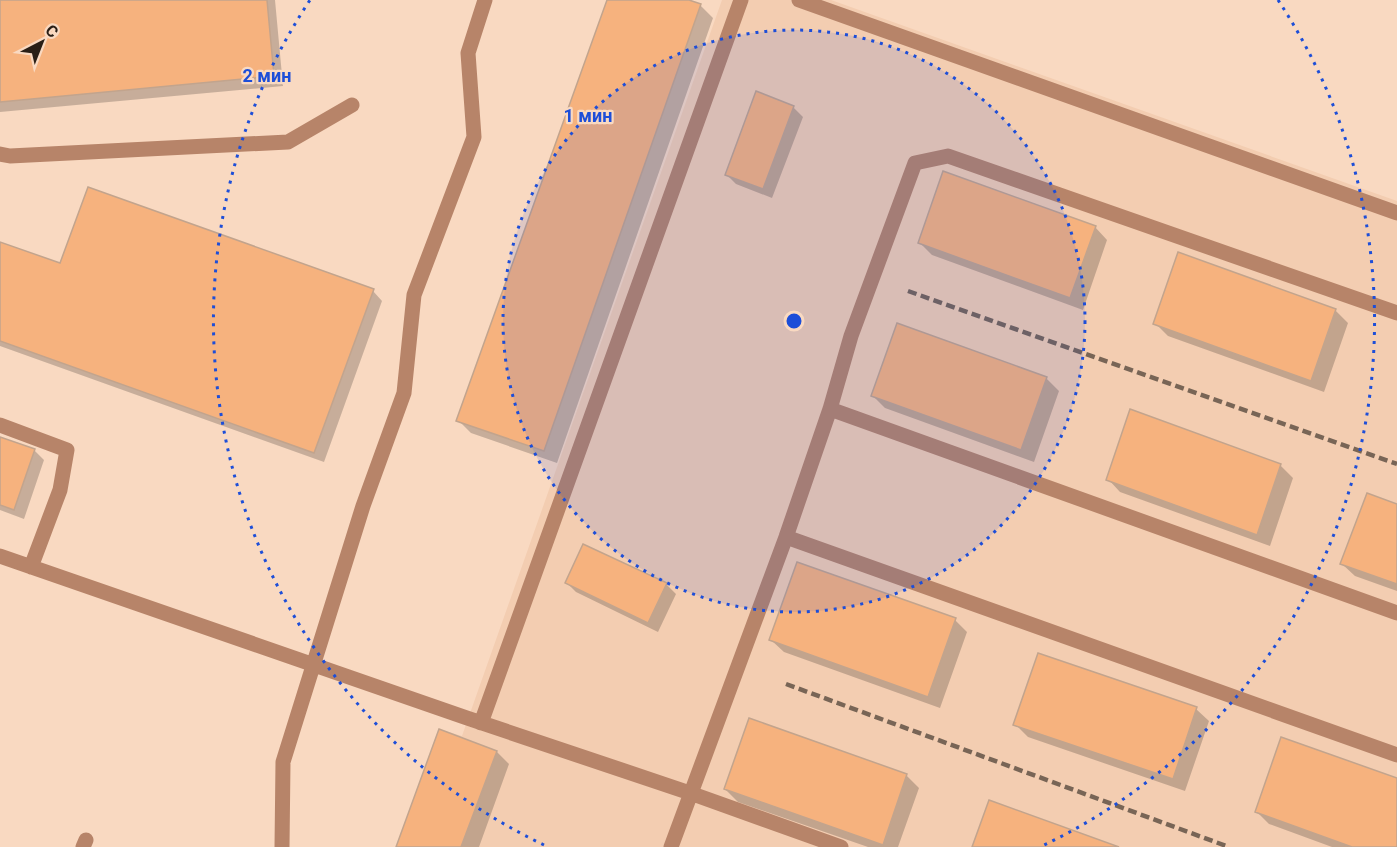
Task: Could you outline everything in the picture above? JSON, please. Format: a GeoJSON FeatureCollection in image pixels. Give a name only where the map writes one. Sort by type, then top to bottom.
{"type":"FeatureCollection","features":[{"type":"Feature","properties":{"kind":"street"},"geometry":{"type":"LineString","coordinates":[[282,847],[283,762],[363,506],[404,393],[414,295],[474,137],[468,54],[485,0]]}},
{"type":"Feature","properties":{"kind":"street"},"geometry":{"type":"LineString","coordinates":[[481,723],[741,0]]}},
{"type":"Feature","properties":{"kind":"street"},"geometry":{"type":"LineString","coordinates":[[799,0],[1397,213]]}},
{"type":"Feature","properties":{"kind":"street"},"geometry":{"type":"LineString","coordinates":[[0,154],[10,156],[288,142],[352,105]]}},
{"type":"Feature","properties":{"kind":"street"},"geometry":{"type":"LineString","coordinates":[[671,847],[786,537],[830,409],[851,336],[915,163],[948,156],[1397,313]]}},
{"type":"Feature","properties":{"kind":"street"},"geometry":{"type":"LineString","coordinates":[[830,409],[1397,613]]}},
{"type":"Feature","properties":{"kind":"street"},"geometry":{"type":"LineString","coordinates":[[0,425],[67,450],[60,490],[31,567]]}},
{"type":"Feature","properties":{"kind":"street"},"geometry":{"type":"LineString","coordinates":[[786,537],[1397,755]]}},
{"type":"Feature","properties":{"kind":"street"},"geometry":{"type":"LineString","coordinates":[[0,556],[841,847]]}},
{"type":"Feature","properties":{"kind":"shaded area"},"geometry":{"type":"Polygon","coordinates":[[[722,0],[831,0],[1397,201],[1397,847],[396,847],[439,729],[462,736],[722,0]]]}},
{"type":"Feature","properties":{"kind":"building"},"geometry":{"type":"Polygon","coordinates":[[[0,0],[267,0],[274,76],[0,102],[0,0]]]}},
{"type":"Feature","properties":{"kind":"building"},"geometry":{"type":"Polygon","coordinates":[[[607,0],[689,0],[701,4],[544,451],[456,421],[607,0]]]}},
{"type":"Feature","properties":{"kind":"building"},"geometry":{"type":"Polygon","coordinates":[[[756,91],[794,106],[763,189],[725,175],[756,91]]]}},
{"type":"Feature","properties":{"kind":"building"},"geometry":{"type":"Polygon","coordinates":[[[943,171],[1096,226],[1070,298],[918,243],[943,171]]]}},
{"type":"Feature","properties":{"kind":"building"},"geometry":{"type":"Polygon","coordinates":[[[88,187],[374,289],[314,453],[0,341],[0,242],[60,263],[88,187]]]}},
{"type":"Feature","properties":{"kind":"building"},"geometry":{"type":"Polygon","coordinates":[[[1178,252],[1336,309],[1311,381],[1153,324],[1178,252]]]}},
{"type":"Feature","properties":{"kind":"building"},"geometry":{"type":"Polygon","coordinates":[[[897,323],[1047,377],[1021,450],[871,396],[897,323]]]}},
{"type":"Feature","properties":{"kind":"building"},"geometry":{"type":"Polygon","coordinates":[[[1130,409],[1281,464],[1257,535],[1106,480],[1130,409]]]}},
{"type":"Feature","properties":{"kind":"building"},"geometry":{"type":"Polygon","coordinates":[[[0,437],[35,449],[14,510],[0,505],[0,437]]]}},
{"type":"Feature","properties":{"kind":"building"},"geometry":{"type":"Polygon","coordinates":[[[1367,493],[1397,504],[1397,584],[1340,564],[1367,493]]]}},
{"type":"Feature","properties":{"kind":"building"},"geometry":{"type":"Polygon","coordinates":[[[583,544],[667,583],[648,623],[565,583],[583,544]]]}},
{"type":"Feature","properties":{"kind":"building"},"geometry":{"type":"Polygon","coordinates":[[[797,562],[956,618],[928,697],[769,640],[797,562]]]}},
{"type":"Feature","properties":{"kind":"building"},"geometry":{"type":"Polygon","coordinates":[[[1038,653],[1197,707],[1173,779],[1013,725],[1038,653]]]}},
{"type":"Feature","properties":{"kind":"building"},"geometry":{"type":"Polygon","coordinates":[[[749,718],[907,774],[883,845],[724,789],[749,718]]]}},
{"type":"Feature","properties":{"kind":"building"},"geometry":{"type":"Polygon","coordinates":[[[439,729],[497,751],[461,847],[396,847],[439,729]]]}},
{"type":"Feature","properties":{"kind":"building"},"geometry":{"type":"Polygon","coordinates":[[[1281,737],[1397,778],[1397,847],[1352,847],[1255,812],[1281,737]]]}},
{"type":"Feature","properties":{"kind":"building"},"geometry":{"type":"Polygon","coordinates":[[[989,800],[1119,847],[972,847],[989,800]]]}},
{"type":"Feature","properties":{"kind":"railway"},"geometry":{"type":"LineString","coordinates":[[908,291],[1397,464]]}},
{"type":"Feature","properties":{"kind":"railway"},"geometry":{"type":"LineString","coordinates":[[786,684],[1229,847]]}}]}
